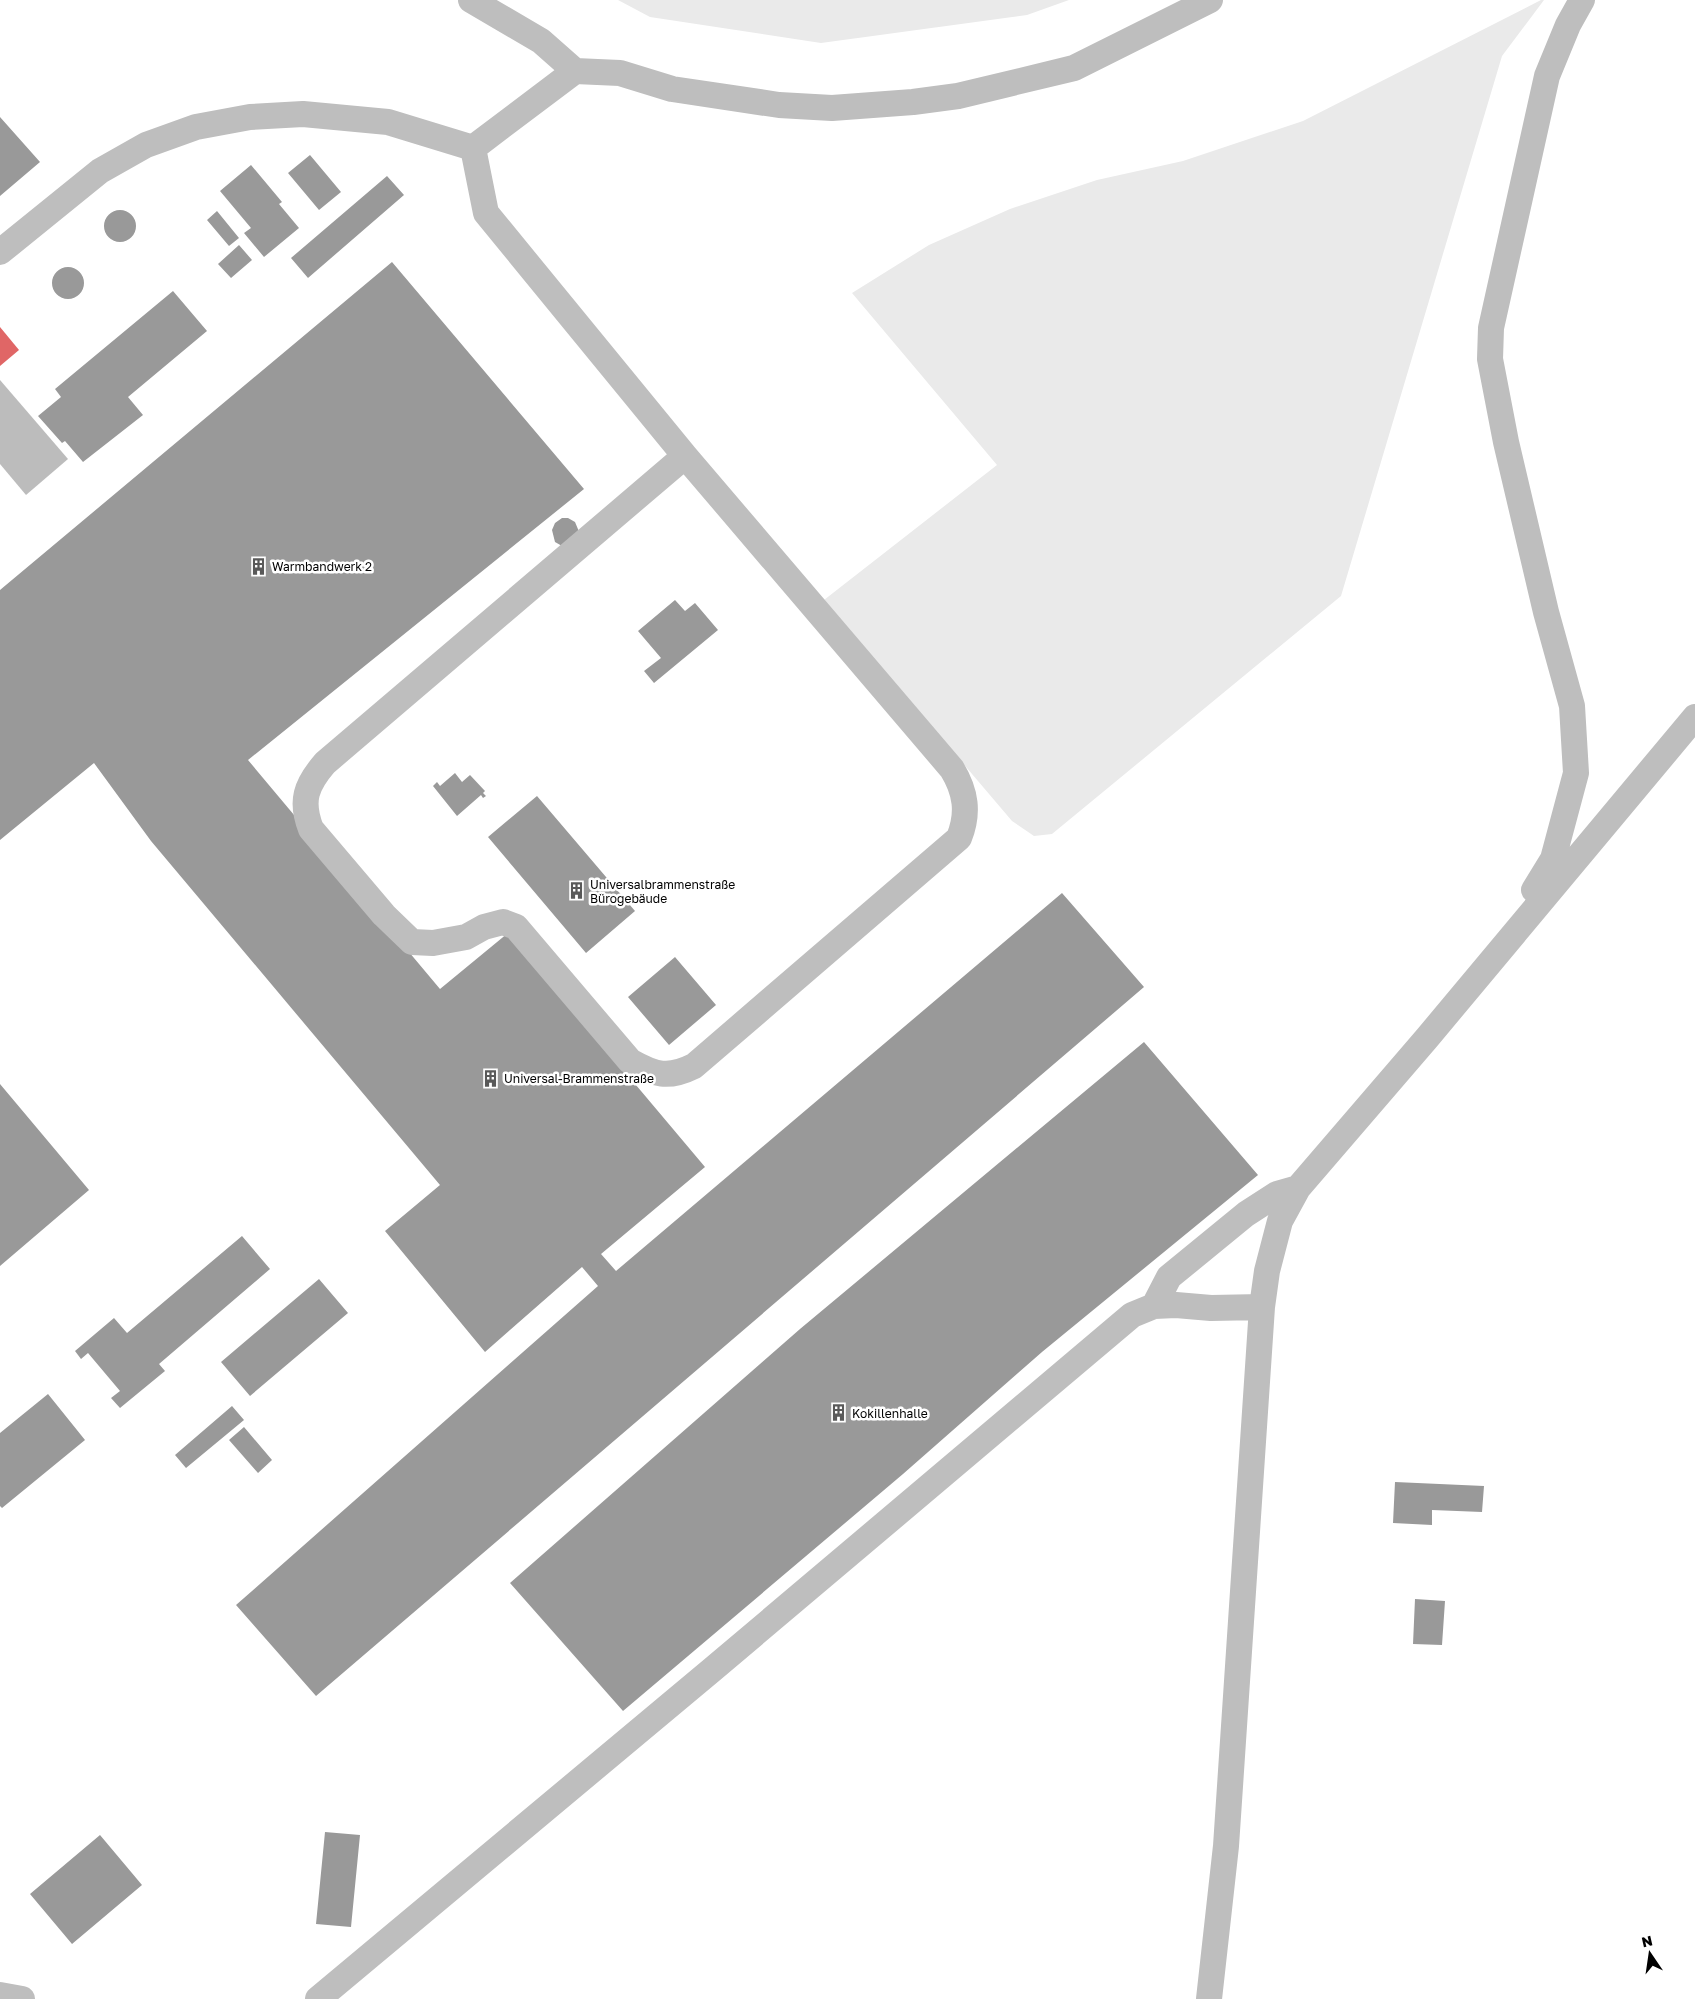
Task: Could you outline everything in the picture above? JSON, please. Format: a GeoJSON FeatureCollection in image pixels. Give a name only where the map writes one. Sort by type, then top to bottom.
{"type":"FeatureCollection","features":[{"type":"Feature","properties":{"kind":"lane"},"geometry":{"type":"LineString","coordinates":[[471,0],[541,41],[575,71],[620,73],[672,89],[780,105],[832,108],[913,102],[967,94],[1074,68],[1210,0]]}},
{"type":"Feature","properties":{"kind":"lane"},"geometry":{"type":"LineString","coordinates":[[1494,957],[1553,858],[1576,772],[1572,706],[1546,612],[1506,442],[1490,358],[1491,328],[1547,76],[1568,25],[1582,0]]}},
{"type":"Feature","properties":{"kind":"lane"},"geometry":{"type":"LineString","coordinates":[[473,148],[575,71]]}},
{"type":"Feature","properties":{"kind":"lane"},"geometry":{"type":"LineString","coordinates":[[0,252],[100,171],[146,144],[196,127],[250,116],[303,114],[388,122],[473,148]]}},
{"type":"Feature","properties":{"kind":"lane"},"geometry":{"type":"LineString","coordinates":[[473,148],[486,213],[685,456],[952,768],[961,785],[966,808],[959,838],[694,1066],[680,1074],[664,1075],[648,1071],[630,1060],[516,927],[503,922],[484,926],[466,937],[433,943],[412,942],[384,915],[311,829],[305,814],[310,780],[324,763],[685,456]]}},
{"type":"Feature","properties":{"kind":"lane"},"geometry":{"type":"LineString","coordinates":[[1209,1999],[1226,1846],[1262,1307],[1267,1271],[1280,1221],[1298,1188],[1695,717]]}},
{"type":"Feature","properties":{"kind":"lane"},"geometry":{"type":"LineString","coordinates":[[1154,1306],[1169,1276],[1246,1214],[1277,1194],[1298,1188]]}},
{"type":"Feature","properties":{"kind":"lane"},"geometry":{"type":"LineString","coordinates":[[318,1999],[706,1675],[1132,1315],[1154,1306],[1262,1307]]}},
{"type":"Feature","properties":{"kind":"lane"},"geometry":{"type":"LineString","coordinates":[[0,1995],[22,1999]]}},
{"type":"Feature","properties":{"kind":"shaded area"},"geometry":{"type":"Polygon","coordinates":[[[618,0],[1069,0],[1027,15],[821,43],[650,17],[618,0]]]}},
{"type":"Feature","properties":{"kind":"shaded area"},"geometry":{"type":"Polygon","coordinates":[[[1544,0],[1502,56],[1341,596],[1052,834],[1034,836],[1012,821],[824,600],[997,465],[852,293],[929,245],[1010,209],[1097,180],[1183,161],[1303,121],[1544,0]]]}},
{"type":"Feature","properties":{"kind":"shaded area"},"geometry":{"type":"Polygon","coordinates":[[[0,380],[68,459],[26,495],[0,464],[0,380]]]}},
{"type":"Feature","properties":{"kind":"building: Handel"},"geometry":{"type":"Polygon","coordinates":[[[0,327],[19,350],[0,366],[0,327]]]}},
{"type":"Feature","properties":{"kind":"building: Industrie"},"geometry":{"type":"Polygon","coordinates":[[[0,117],[40,162],[0,196],[0,117]]]}},
{"type":"Feature","properties":{"kind":"building: Industrie"},"geometry":{"type":"Polygon","coordinates":[[[310,155],[341,192],[319,210],[288,173],[310,155]]]}},
{"type":"Feature","properties":{"kind":"building: Industrie"},"geometry":{"type":"Polygon","coordinates":[[[251,165],[282,202],[279,204],[299,228],[264,257],[244,233],[251,228],[220,191],[251,165]]]}},
{"type":"Feature","properties":{"kind":"building: Industrie"},"geometry":{"type":"Polygon","coordinates":[[[387,176],[404,195],[308,278],[291,258],[387,176]]]}},
{"type":"Feature","properties":{"kind":"building: Industrie"},"geometry":{"type":"Polygon","coordinates":[[[120,210],[132,214],[136,226],[132,238],[120,242],[108,238],[104,226],[108,214],[120,210]]]}},
{"type":"Feature","properties":{"kind":"building: Industrie"},"geometry":{"type":"Polygon","coordinates":[[[217,211],[239,238],[229,246],[207,220],[217,211]]]}},
{"type":"Feature","properties":{"kind":"building: Industrie"},"geometry":{"type":"Polygon","coordinates":[[[239,245],[252,260],[231,278],[218,264],[239,245]]]}},
{"type":"Feature","properties":{"kind":"building: Industrie"},"geometry":{"type":"Polygon","coordinates":[[[392,262],[584,489],[248,760],[440,989],[508,933],[705,1167],[601,1254],[616,1271],[1062,893],[1144,987],[316,1696],[236,1605],[598,1286],[582,1267],[485,1352],[385,1231],[440,1185],[151,841],[94,763],[0,840],[0,590],[392,262]]]}},
{"type":"Feature","properties":{"kind":"building: Industrie"},"geometry":{"type":"Polygon","coordinates":[[[68,267],[80,271],[84,283],[80,295],[68,299],[56,295],[52,283],[56,271],[68,267]]]}},
{"type":"Feature","properties":{"kind":"building: Industrie"},"geometry":{"type":"Polygon","coordinates":[[[173,291],[207,331],[128,397],[143,415],[83,462],[65,441],[62,443],[38,416],[61,397],[55,389],[173,291]]]}},
{"type":"Feature","properties":{"kind":"building: Industrie"},"geometry":{"type":"Polygon","coordinates":[[[562,518],[568,518],[575,522],[580,534],[562,546],[555,542],[552,530],[555,523],[562,518]]]}},
{"type":"Feature","properties":{"kind":"building: Industrie"},"geometry":{"type":"Polygon","coordinates":[[[675,600],[685,611],[695,603],[718,630],[654,683],[644,671],[661,658],[638,631],[675,600]]]}},
{"type":"Feature","properties":{"kind":"building: Industrie"},"geometry":{"type":"Polygon","coordinates":[[[455,773],[462,782],[470,775],[485,791],[483,793],[486,796],[483,798],[481,795],[457,816],[433,786],[437,782],[440,786],[455,773]]]}},
{"type":"Feature","properties":{"kind":"building: Industrie","name":"Universalbrammenstraße Bürogebäude"},"geometry":{"type":"Polygon","coordinates":[[[537,796],[635,911],[586,953],[488,837],[537,796]]]}},
{"type":"Feature","properties":{"kind":"building: Industrie"},"geometry":{"type":"Polygon","coordinates":[[[675,957],[716,1005],[669,1045],[628,997],[675,957]]]}},
{"type":"Feature","properties":{"kind":"building: Industrie","name":"Kokillenhalle"},"geometry":{"type":"Polygon","coordinates":[[[1144,1042],[1258,1175],[1042,1352],[903,1474],[623,1711],[510,1583],[800,1329],[1144,1042]]]}},
{"type":"Feature","properties":{"kind":"building: Industrie"},"geometry":{"type":"Polygon","coordinates":[[[0,1084],[89,1190],[0,1266],[0,1084]]]}},
{"type":"Feature","properties":{"kind":"building: Industrie"},"geometry":{"type":"Polygon","coordinates":[[[242,1236],[270,1269],[159,1364],[165,1371],[120,1408],[111,1398],[120,1391],[88,1353],[81,1359],[75,1351],[114,1318],[127,1333],[242,1236]]]}},
{"type":"Feature","properties":{"kind":"building: Industrie"},"geometry":{"type":"Polygon","coordinates":[[[319,1279],[348,1313],[250,1396],[221,1362],[319,1279]]]}},
{"type":"Feature","properties":{"kind":"building: Industrie"},"geometry":{"type":"Polygon","coordinates":[[[48,1394],[85,1440],[2,1508],[0,1506],[0,1433],[48,1394]]]}},
{"type":"Feature","properties":{"kind":"building: Industrie"},"geometry":{"type":"Polygon","coordinates":[[[232,1406],[244,1420],[186,1468],[175,1455],[232,1406]]]}},
{"type":"Feature","properties":{"kind":"building: Industrie"},"geometry":{"type":"Polygon","coordinates":[[[244,1427],[272,1460],[258,1473],[229,1440],[244,1427]]]}},
{"type":"Feature","properties":{"kind":"building: Industrie"},"geometry":{"type":"Polygon","coordinates":[[[1395,1482],[1484,1486],[1482,1512],[1432,1510],[1432,1525],[1393,1523],[1395,1482]]]}},
{"type":"Feature","properties":{"kind":"building: Industrie"},"geometry":{"type":"Polygon","coordinates":[[[1415,1599],[1445,1601],[1442,1645],[1413,1644],[1415,1599]]]}},
{"type":"Feature","properties":{"kind":"building: Industrie"},"geometry":{"type":"Polygon","coordinates":[[[325,1832],[360,1835],[351,1927],[316,1924],[325,1832]]]}},
{"type":"Feature","properties":{"kind":"building: Industrie"},"geometry":{"type":"Polygon","coordinates":[[[100,1835],[142,1885],[72,1944],[30,1894],[100,1835]]]}},
{"type":"Feature","properties":{"kind":"place","name":"Warmbandwerk 2"},"geometry":{"type":"Point","coordinates":[258,566]}},
{"type":"Feature","properties":{"kind":"place","name":"Universalbrammenstraße Bürogebäude"},"geometry":{"type":"Point","coordinates":[576,891]}},
{"type":"Feature","properties":{"kind":"place","name":"Universal-Brammenstraße"},"geometry":{"type":"Point","coordinates":[490,1078]}},
{"type":"Feature","properties":{"kind":"place","name":"Kokillenhalle"},"geometry":{"type":"Point","coordinates":[838,1413]}}]}
